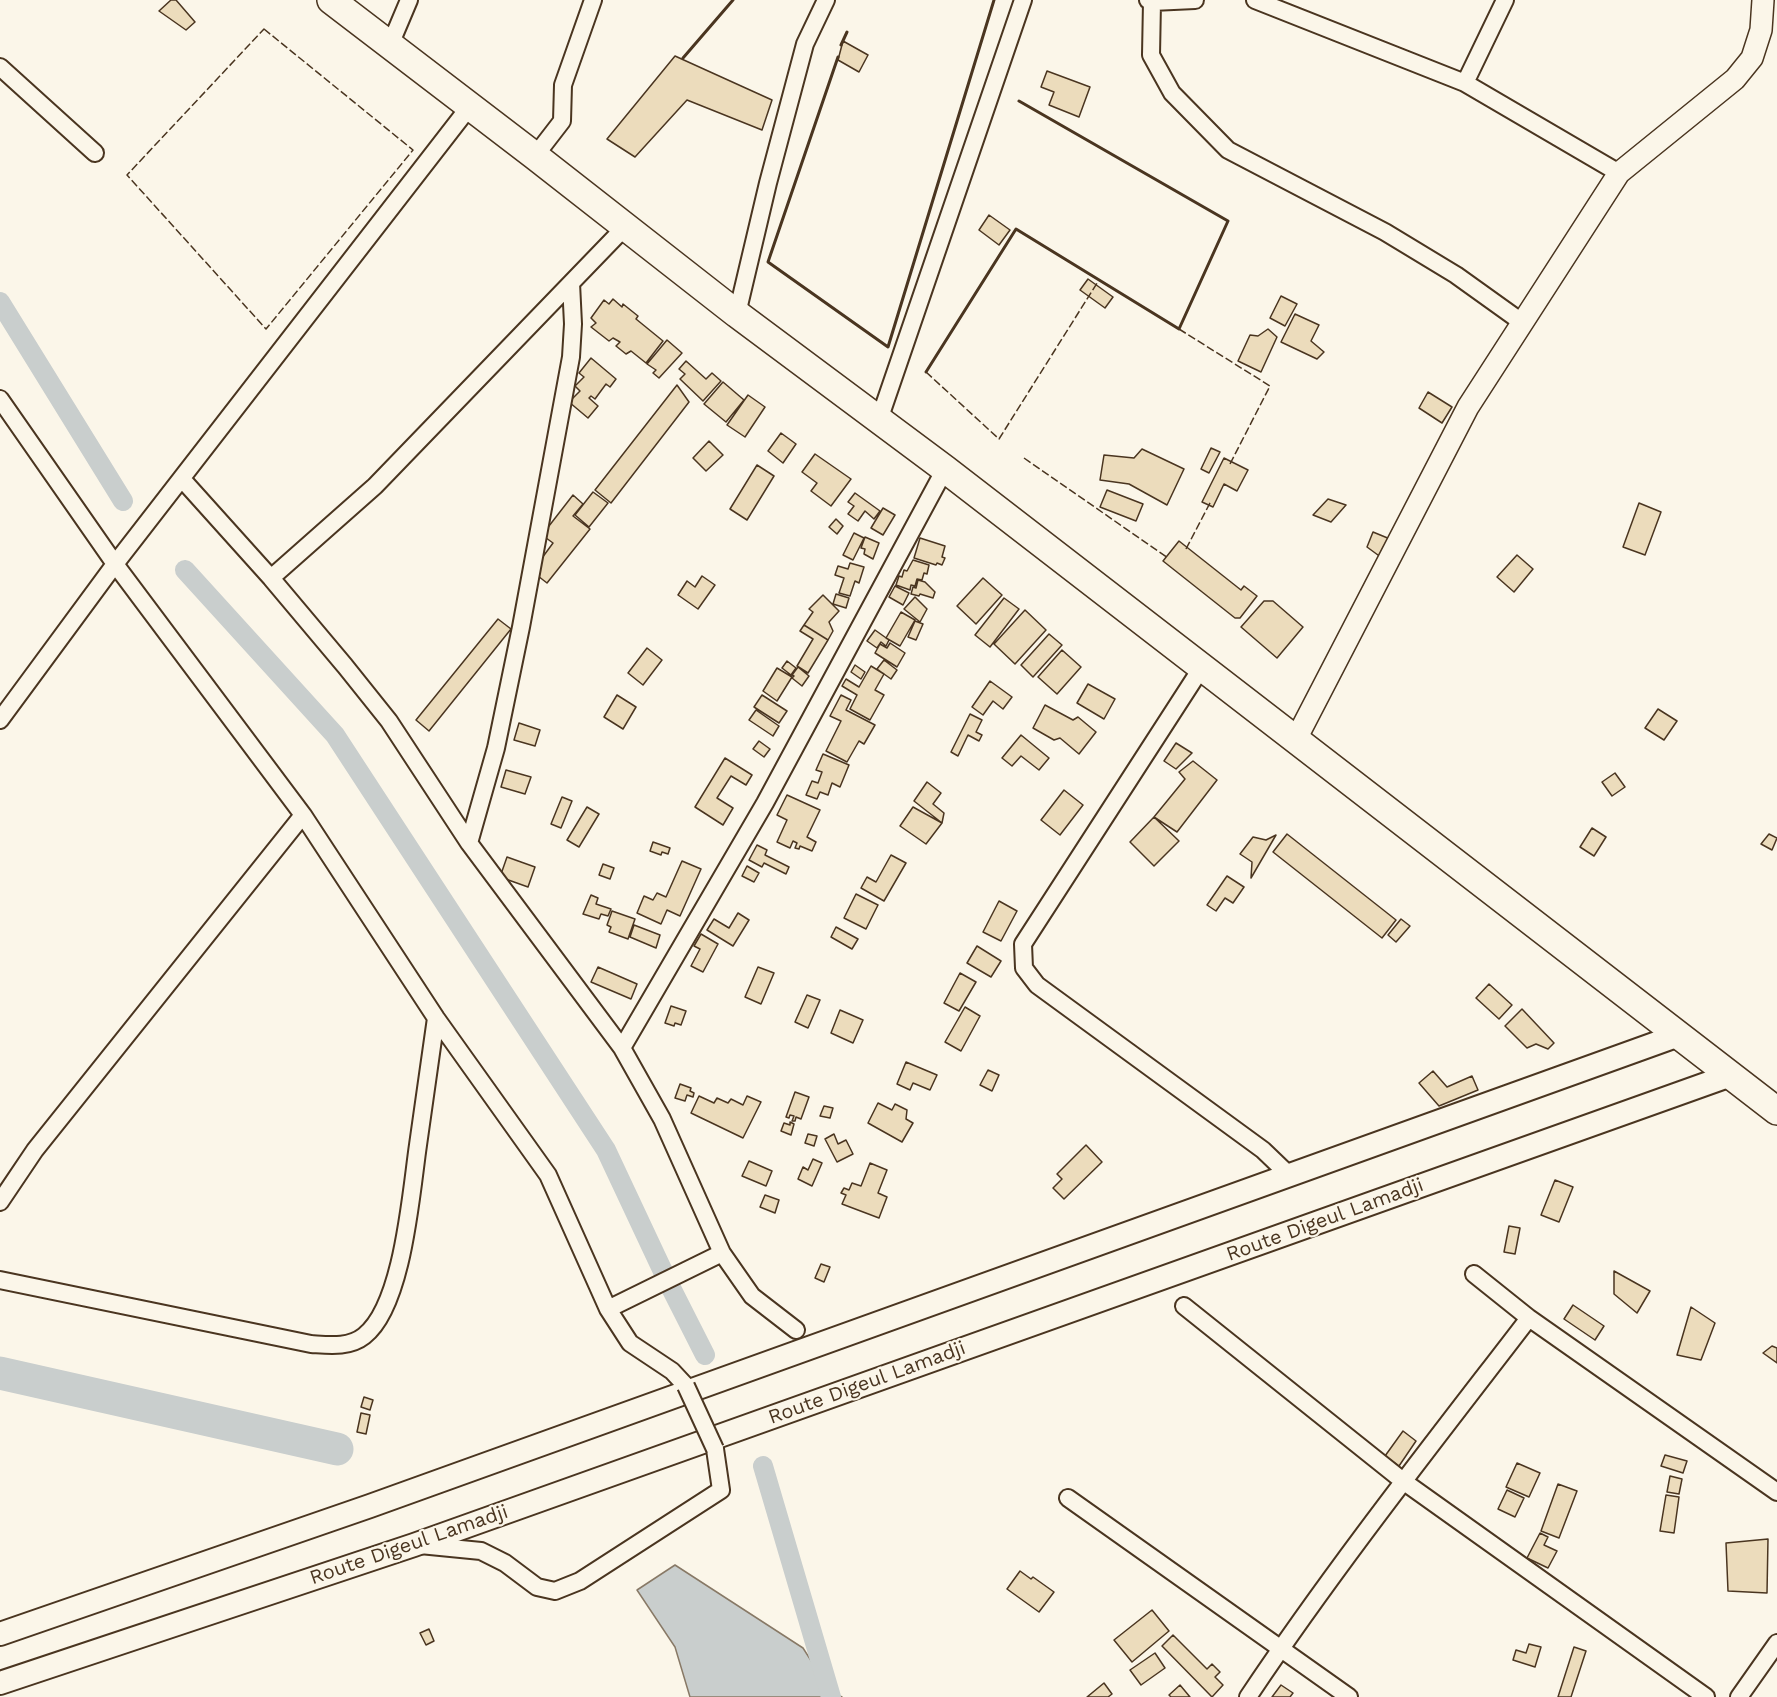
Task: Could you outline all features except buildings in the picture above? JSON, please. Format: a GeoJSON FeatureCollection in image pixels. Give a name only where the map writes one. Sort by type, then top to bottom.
{"type":"FeatureCollection","features":[{"type":"Feature","properties":{"kind":"highway"},"geometry":{"type":"LineString","coordinates":[[331,0],[1777,1111]]}},
{"type":"Feature","properties":{"kind":"main road"},"geometry":{"type":"LineString","coordinates":[[0,1634],[370,1506],[1679,1035]]}},
{"type":"Feature","properties":{"kind":"main road","name":"Route Digeul Lamadji"},"geometry":{"type":"LineString","coordinates":[[0,1683],[414,1545],[1731,1075]]}},
{"type":"Feature","properties":{"kind":"street"},"geometry":{"type":"LineString","coordinates":[[390,45],[409,0]]}},
{"type":"Feature","properties":{"kind":"street"},"geometry":{"type":"LineString","coordinates":[[536,156],[562,121],[563,85],[593,0]]}},
{"type":"Feature","properties":{"kind":"street"},"geometry":{"type":"LineString","coordinates":[[737,314],[768,183],[805,44],[826,0]]}},
{"type":"Feature","properties":{"kind":"street"},"geometry":{"type":"LineString","coordinates":[[879,420],[1023,0]]}},
{"type":"Feature","properties":{"kind":"street"},"geometry":{"type":"LineString","coordinates":[[1195,0],[1150,1],[1151,55],[1172,93],[1228,150],[1385,232],[1456,275],[1523,323]]}},
{"type":"Feature","properties":{"kind":"street"},"geometry":{"type":"LineString","coordinates":[[1255,0],[1465,83],[1619,173]]}},
{"type":"Feature","properties":{"kind":"street"},"geometry":{"type":"LineString","coordinates":[[1465,83],[1505,0]]}},
{"type":"Feature","properties":{"kind":"street"},"geometry":{"type":"LineString","coordinates":[[1295,741],[1468,407],[1619,173],[1735,79],[1747,65],[1752,58],[1761,30],[1763,0]]}},
{"type":"Feature","properties":{"kind":"street"},"geometry":{"type":"LineString","coordinates":[[0,67],[95,153]]}},
{"type":"Feature","properties":{"kind":"street"},"geometry":{"type":"LineString","coordinates":[[0,720],[115,564],[470,106]]}},
{"type":"Feature","properties":{"kind":"street"},"geometry":{"type":"LineString","coordinates":[[271,578],[375,486],[626,226]]}},
{"type":"Feature","properties":{"kind":"street"},"geometry":{"type":"LineString","coordinates":[[469,843],[496,748],[567,381],[573,324],[571,283]]}},
{"type":"Feature","properties":{"kind":"street"},"geometry":{"type":"LineString","coordinates":[[0,399],[115,564],[303,815],[436,1018],[548,1175],[608,1309],[630,1343],[672,1371],[686,1386],[715,1449],[721,1490],[580,1581],[555,1592],[537,1587],[505,1563],[481,1551],[414,1545]]}},
{"type":"Feature","properties":{"kind":"street"},"geometry":{"type":"LineString","coordinates":[[622,1048],[765,803],[945,470]]}},
{"type":"Feature","properties":{"kind":"street"},"geometry":{"type":"LineString","coordinates":[[182,479],[271,578],[389,721],[469,843],[622,1048],[662,1119],[722,1253],[752,1296],[796,1330]]}},
{"type":"Feature","properties":{"kind":"street"},"geometry":{"type":"LineString","coordinates":[[1202,667],[1023,944],[1024,968],[1037,985],[1263,1150],[1289,1175]]}},
{"type":"Feature","properties":{"kind":"street"},"geometry":{"type":"LineString","coordinates":[[0,1202],[35,1150],[303,815]]}},
{"type":"Feature","properties":{"kind":"street"},"geometry":{"type":"LineString","coordinates":[[0,1280],[311,1344],[341,1345],[363,1337],[383,1311],[393,1285],[404,1238],[436,1018]]}},
{"type":"Feature","properties":{"kind":"street"},"geometry":{"type":"LineString","coordinates":[[608,1309],[722,1253]]}},
{"type":"Feature","properties":{"kind":"street"},"geometry":{"type":"LineString","coordinates":[[1474,1274],[1529,1318],[1777,1492]]}},
{"type":"Feature","properties":{"kind":"street"},"geometry":{"type":"LineString","coordinates":[[1184,1306],[1403,1481],[1706,1697]]}},
{"type":"Feature","properties":{"kind":"street"},"geometry":{"type":"LineString","coordinates":[[1248,1697],[1280,1649],[1403,1481],[1529,1318]]}},
{"type":"Feature","properties":{"kind":"street"},"geometry":{"type":"LineString","coordinates":[[1068,1498],[1349,1697]]}},
{"type":"Feature","properties":{"kind":"street"},"geometry":{"type":"LineString","coordinates":[[1739,1697],[1777,1643]]}},
{"type":"Feature","properties":{"kind":"shaded area"},"geometry":{"type":"Polygon","coordinates":[[[675,1565],[803,1648],[831,1692],[842,1697],[690,1697],[675,1647],[637,1590],[675,1565]]]}},
{"type":"Feature","properties":{"kind":"waterway"},"geometry":{"type":"LineString","coordinates":[[0,302],[123,501]]}},
{"type":"Feature","properties":{"kind":"waterway"},"geometry":{"type":"LineString","coordinates":[[185,570],[335,735],[606,1150],[705,1355]]}},
{"type":"Feature","properties":{"kind":"waterway"},"geometry":{"type":"LineString","coordinates":[[0,1373],[337,1449]]}},
{"type":"Feature","properties":{"kind":"waterway"},"geometry":{"type":"LineString","coordinates":[[763,1466],[831,1697]]}},
{"type":"Feature","properties":{"kind":"fence"},"geometry":{"type":"LineString","coordinates":[[264,29],[413,150],[266,329],[127,175],[264,29]]}},
{"type":"Feature","properties":{"kind":"fence"},"geometry":{"type":"LineString","coordinates":[[926,372],[999,439],[1099,280]]}},
{"type":"Feature","properties":{"kind":"fence"},"geometry":{"type":"LineString","coordinates":[[1179,329],[1270,386],[1230,464]]}},
{"type":"Feature","properties":{"kind":"fence"},"geometry":{"type":"LineString","coordinates":[[1024,458],[1168,558]]}},
{"type":"Feature","properties":{"kind":"fence"},"geometry":{"type":"LineString","coordinates":[[1186,549],[1211,501]]}},
{"type":"Feature","properties":{"kind":"wall"},"geometry":{"type":"LineString","coordinates":[[683,58],[733,0]]}},
{"type":"Feature","properties":{"kind":"wall"},"geometry":{"type":"LineString","coordinates":[[838,57],[768,262],[888,347],[994,0]]}},
{"type":"Feature","properties":{"kind":"wall"},"geometry":{"type":"LineString","coordinates":[[841,45],[847,32]]}},
{"type":"Feature","properties":{"kind":"wall"},"geometry":{"type":"LineString","coordinates":[[926,372],[1016,229],[1179,329],[1228,221],[1019,101]]}}]}
